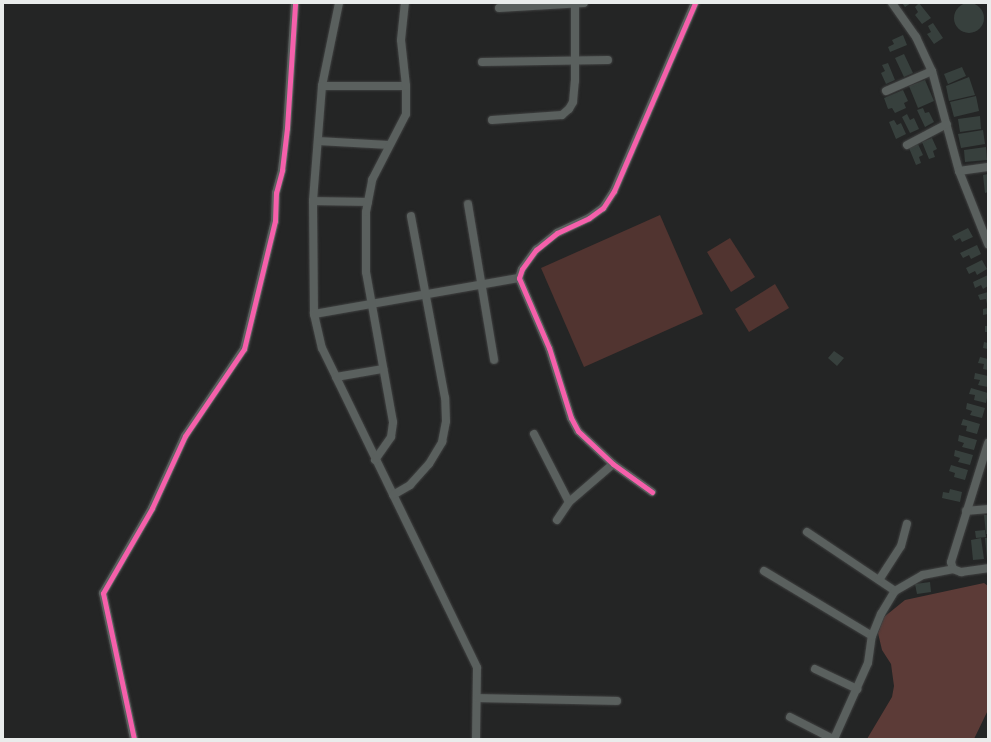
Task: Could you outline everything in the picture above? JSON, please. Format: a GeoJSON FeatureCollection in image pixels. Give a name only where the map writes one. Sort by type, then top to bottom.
{"type":"FeatureCollection","features":[{"type":"Feature","properties":{"kind":"street"},"geometry":{"type":"LineString","coordinates":[[134,739],[103,593],[152,508],[185,436],[244,349],[275,221],[276,194],[282,170],[287,128],[295,3]]}},
{"type":"Feature","properties":{"kind":"street"},"geometry":{"type":"LineString","coordinates":[[339,3],[322,86],[313,201],[314,314],[322,348],[477,668],[478,698],[476,739]]}},
{"type":"Feature","properties":{"kind":"street"},"geometry":{"type":"LineString","coordinates":[[375,460],[391,437],[393,422],[370,304],[364,242],[372,180],[406,114],[406,86],[402,40],[405,3]]}},
{"type":"Feature","properties":{"kind":"street"},"geometry":{"type":"LineString","coordinates":[[492,120],[562,115],[573,102],[575,3]]}},
{"type":"Feature","properties":{"kind":"street"},"geometry":{"type":"LineString","coordinates":[[499,8],[584,3]]}},
{"type":"Feature","properties":{"kind":"street"},"geometry":{"type":"LineString","coordinates":[[652,492],[613,464],[584,438],[571,418],[549,348],[519,278],[522,269],[536,250],[557,233],[589,218],[603,208],[614,191],[695,3]]}},
{"type":"Feature","properties":{"kind":"street"},"geometry":{"type":"LineString","coordinates":[[892,3],[916,37],[932,71],[959,171],[985,229],[988,244]]}},
{"type":"Feature","properties":{"kind":"street"},"geometry":{"type":"LineString","coordinates":[[482,62],[608,60]]}},
{"type":"Feature","properties":{"kind":"street"},"geometry":{"type":"LineString","coordinates":[[886,91],[932,71]]}},
{"type":"Feature","properties":{"kind":"street"},"geometry":{"type":"LineString","coordinates":[[322,86],[406,86]]}},
{"type":"Feature","properties":{"kind":"street"},"geometry":{"type":"LineString","coordinates":[[907,145],[947,124]]}},
{"type":"Feature","properties":{"kind":"street"},"geometry":{"type":"LineString","coordinates":[[318,141],[389,145]]}},
{"type":"Feature","properties":{"kind":"street"},"geometry":{"type":"LineString","coordinates":[[959,171],[988,167]]}},
{"type":"Feature","properties":{"kind":"street"},"geometry":{"type":"LineString","coordinates":[[313,201],[368,202]]}},
{"type":"Feature","properties":{"kind":"street"},"geometry":{"type":"LineString","coordinates":[[468,204],[494,360]]}},
{"type":"Feature","properties":{"kind":"street"},"geometry":{"type":"LineString","coordinates":[[393,494],[410,485],[429,464],[442,442],[446,421],[445,398],[411,216]]}},
{"type":"Feature","properties":{"kind":"street"},"geometry":{"type":"LineString","coordinates":[[314,314],[519,278]]}},
{"type":"Feature","properties":{"kind":"street"},"geometry":{"type":"LineString","coordinates":[[336,377],[383,369]]}},
{"type":"Feature","properties":{"kind":"street"},"geometry":{"type":"LineString","coordinates":[[534,434],[569,502]]}},
{"type":"Feature","properties":{"kind":"street"},"geometry":{"type":"LineString","coordinates":[[953,569],[951,562],[966,511],[987,453],[988,443]]}},
{"type":"Feature","properties":{"kind":"street"},"geometry":{"type":"LineString","coordinates":[[557,520],[569,502],[613,464]]}},
{"type":"Feature","properties":{"kind":"street"},"geometry":{"type":"LineString","coordinates":[[966,511],[988,509]]}},
{"type":"Feature","properties":{"kind":"street"},"geometry":{"type":"LineString","coordinates":[[879,580],[901,546],[907,524]]}},
{"type":"Feature","properties":{"kind":"street"},"geometry":{"type":"LineString","coordinates":[[807,532],[896,591]]}},
{"type":"Feature","properties":{"kind":"street"},"geometry":{"type":"LineString","coordinates":[[790,717],[833,739],[868,663],[872,636],[880,614],[896,591],[923,575],[953,569],[961,572],[988,568]]}},
{"type":"Feature","properties":{"kind":"street"},"geometry":{"type":"LineString","coordinates":[[764,571],[872,636]]}},
{"type":"Feature","properties":{"kind":"street"},"geometry":{"type":"LineString","coordinates":[[815,669],[857,689]]}},
{"type":"Feature","properties":{"kind":"street"},"geometry":{"type":"LineString","coordinates":[[478,698],[617,701]]}},
{"type":"Feature","properties":{"kind":"shaded area"},"geometry":{"type":"Polygon","coordinates":[[[660,215],[703,314],[584,367],[541,268],[660,215]]]}},
{"type":"Feature","properties":{"kind":"shaded area"},"geometry":{"type":"Polygon","coordinates":[[[730,238],[755,277],[731,292],[707,252],[730,238]]]}},
{"type":"Feature","properties":{"kind":"shaded area"},"geometry":{"type":"Polygon","coordinates":[[[775,284],[789,308],[749,332],[735,309],[775,284]]]}},
{"type":"Feature","properties":{"kind":"shaded area"},"geometry":{"type":"Polygon","coordinates":[[[984,583],[988,586],[988,710],[974,739],[867,739],[892,697],[894,686],[891,664],[882,650],[878,633],[884,617],[905,600],[984,583]]]}},
{"type":"Feature","properties":{"kind":"building"},"geometry":{"type":"Polygon","coordinates":[[[902,3],[911,3],[905,7],[902,3]]]}},
{"type":"Feature","properties":{"kind":"building"},"geometry":{"type":"Polygon","coordinates":[[[919,3],[931,18],[922,24],[915,15],[918,12],[915,7],[919,3]]]}},
{"type":"Feature","properties":{"kind":"building"},"geometry":{"type":"Polygon","coordinates":[[[969,3],[980,7],[984,18],[980,29],[969,33],[958,29],[954,18],[958,7],[969,3]]]}},
{"type":"Feature","properties":{"kind":"building"},"geometry":{"type":"Polygon","coordinates":[[[933,23],[943,38],[934,44],[927,34],[931,32],[928,26],[933,23]]]}},
{"type":"Feature","properties":{"kind":"building"},"geometry":{"type":"Polygon","coordinates":[[[903,35],[907,45],[890,52],[888,47],[894,44],[892,40],[903,35]]]}},
{"type":"Feature","properties":{"kind":"building"},"geometry":{"type":"Polygon","coordinates":[[[904,54],[913,73],[904,77],[895,58],[904,54]]]}},
{"type":"Feature","properties":{"kind":"building"},"geometry":{"type":"Polygon","coordinates":[[[888,63],[895,80],[886,84],[881,73],[885,71],[882,65],[888,63]]]}},
{"type":"Feature","properties":{"kind":"building"},"geometry":{"type":"Polygon","coordinates":[[[962,67],[966,76],[948,84],[944,74],[962,67]]]}},
{"type":"Feature","properties":{"kind":"building"},"geometry":{"type":"Polygon","coordinates":[[[969,77],[975,95],[949,101],[946,86],[969,77]]]}},
{"type":"Feature","properties":{"kind":"building"},"geometry":{"type":"Polygon","coordinates":[[[925,80],[934,101],[918,108],[909,86],[925,80]]]}},
{"type":"Feature","properties":{"kind":"building"},"geometry":{"type":"Polygon","coordinates":[[[903,90],[908,101],[904,103],[906,108],[895,113],[892,108],[888,109],[884,98],[903,90]]]}},
{"type":"Feature","properties":{"kind":"building"},"geometry":{"type":"Polygon","coordinates":[[[976,96],[979,111],[954,117],[950,102],[976,96]]]}},
{"type":"Feature","properties":{"kind":"building"},"geometry":{"type":"Polygon","coordinates":[[[923,108],[925,113],[929,112],[934,122],[925,127],[917,110],[923,108]]]}},
{"type":"Feature","properties":{"kind":"building"},"geometry":{"type":"Polygon","coordinates":[[[907,114],[910,120],[914,118],[919,129],[910,133],[902,117],[907,114]]]}},
{"type":"Feature","properties":{"kind":"building"},"geometry":{"type":"Polygon","coordinates":[[[980,116],[981,129],[960,132],[958,119],[980,116]]]}},
{"type":"Feature","properties":{"kind":"building"},"geometry":{"type":"Polygon","coordinates":[[[894,120],[897,125],[901,123],[906,134],[896,139],[889,122],[894,120]]]}},
{"type":"Feature","properties":{"kind":"building"},"geometry":{"type":"Polygon","coordinates":[[[983,130],[985,144],[961,148],[958,134],[983,130]]]}},
{"type":"Feature","properties":{"kind":"building"},"geometry":{"type":"Polygon","coordinates":[[[932,138],[937,149],[933,151],[935,157],[929,159],[922,142],[932,138]]]}},
{"type":"Feature","properties":{"kind":"building"},"geometry":{"type":"Polygon","coordinates":[[[918,144],[923,155],[919,157],[921,163],[916,165],[909,148],[918,144]]]}},
{"type":"Feature","properties":{"kind":"building"},"geometry":{"type":"Polygon","coordinates":[[[986,147],[987,160],[965,162],[964,150],[986,147]]]}},
{"type":"Feature","properties":{"kind":"building"},"geometry":{"type":"Polygon","coordinates":[[[988,174],[988,192],[985,193],[983,175],[988,174]]]}},
{"type":"Feature","properties":{"kind":"building"},"geometry":{"type":"Polygon","coordinates":[[[968,228],[973,237],[962,242],[960,238],[955,241],[952,236],[968,228]]]}},
{"type":"Feature","properties":{"kind":"building"},"geometry":{"type":"Polygon","coordinates":[[[977,245],[981,254],[971,259],[969,255],[963,258],[960,253],[977,245]]]}},
{"type":"Feature","properties":{"kind":"building"},"geometry":{"type":"Polygon","coordinates":[[[982,260],[987,269],[977,275],[975,271],[969,274],[966,268],[982,260]]]}},
{"type":"Feature","properties":{"kind":"building"},"geometry":{"type":"Polygon","coordinates":[[[988,275],[988,286],[983,289],[981,285],[975,288],[973,282],[988,275]]]}},
{"type":"Feature","properties":{"kind":"building"},"geometry":{"type":"Polygon","coordinates":[[[988,292],[987,304],[986,299],[980,300],[978,295],[988,292]]]}},
{"type":"Feature","properties":{"kind":"building"},"geometry":{"type":"Polygon","coordinates":[[[988,308],[988,314],[983,315],[983,309],[988,308]]]}},
{"type":"Feature","properties":{"kind":"building"},"geometry":{"type":"Polygon","coordinates":[[[985,326],[988,326],[988,332],[985,332],[985,326]]]}},
{"type":"Feature","properties":{"kind":"building"},"geometry":{"type":"Polygon","coordinates":[[[984,342],[988,343],[988,349],[983,348],[984,342]]]}},
{"type":"Feature","properties":{"kind":"building"},"geometry":{"type":"Polygon","coordinates":[[[834,351],[844,358],[837,366],[828,358],[834,351]]]}},
{"type":"Feature","properties":{"kind":"building"},"geometry":{"type":"Polygon","coordinates":[[[980,357],[988,359],[988,370],[983,369],[984,364],[978,363],[980,357]]]}},
{"type":"Feature","properties":{"kind":"building"},"geometry":{"type":"Polygon","coordinates":[[[975,373],[988,376],[988,387],[978,385],[980,380],[974,379],[975,373]]]}},
{"type":"Feature","properties":{"kind":"building"},"geometry":{"type":"Polygon","coordinates":[[[971,388],[988,393],[986,403],[974,400],[975,395],[969,394],[971,388]]]}},
{"type":"Feature","properties":{"kind":"building"},"geometry":{"type":"Polygon","coordinates":[[[967,403],[985,408],[982,418],[970,415],[972,411],[966,409],[967,403]]]}},
{"type":"Feature","properties":{"kind":"building"},"geometry":{"type":"Polygon","coordinates":[[[963,419],[980,424],[977,434],[966,431],[967,426],[961,425],[963,419]]]}},
{"type":"Feature","properties":{"kind":"building"},"geometry":{"type":"Polygon","coordinates":[[[959,435],[977,440],[974,450],[962,447],[964,443],[958,441],[959,435]]]}},
{"type":"Feature","properties":{"kind":"building"},"geometry":{"type":"Polygon","coordinates":[[[955,450],[973,455],[970,465],[958,462],[960,458],[954,456],[955,450]]]}},
{"type":"Feature","properties":{"kind":"building"},"geometry":{"type":"Polygon","coordinates":[[[951,465],[968,470],[965,480],[954,477],[955,473],[949,471],[951,465]]]}},
{"type":"Feature","properties":{"kind":"building"},"geometry":{"type":"Polygon","coordinates":[[[950,489],[962,492],[960,502],[942,498],[943,492],[949,493],[950,489]]]}},
{"type":"Feature","properties":{"kind":"building"},"geometry":{"type":"Polygon","coordinates":[[[984,515],[988,515],[988,534],[986,534],[984,515]]]}},
{"type":"Feature","properties":{"kind":"building"},"geometry":{"type":"Polygon","coordinates":[[[985,530],[986,537],[976,538],[975,531],[985,530]]]}},
{"type":"Feature","properties":{"kind":"building"},"geometry":{"type":"Polygon","coordinates":[[[981,538],[984,559],[973,560],[971,540],[981,538]]]}},
{"type":"Feature","properties":{"kind":"building"},"geometry":{"type":"Polygon","coordinates":[[[985,538],[988,538],[988,559],[987,559],[985,538]]]}},
{"type":"Feature","properties":{"kind":"building"},"geometry":{"type":"Polygon","coordinates":[[[930,582],[931,592],[917,594],[915,584],[930,582]]]}},
{"type":"Feature","properties":{"kind":"cycle path"},"geometry":{"type":"LineString","coordinates":[[134,739],[103,593],[152,508],[185,436],[244,349],[275,221],[276,193],[282,170],[287,128],[295,3]]}},
{"type":"Feature","properties":{"kind":"cycle path"},"geometry":{"type":"LineString","coordinates":[[652,492],[613,464],[578,431],[571,418],[549,348],[519,278],[522,269],[536,250],[557,233],[589,218],[603,208],[614,191],[695,3]]}}]}
